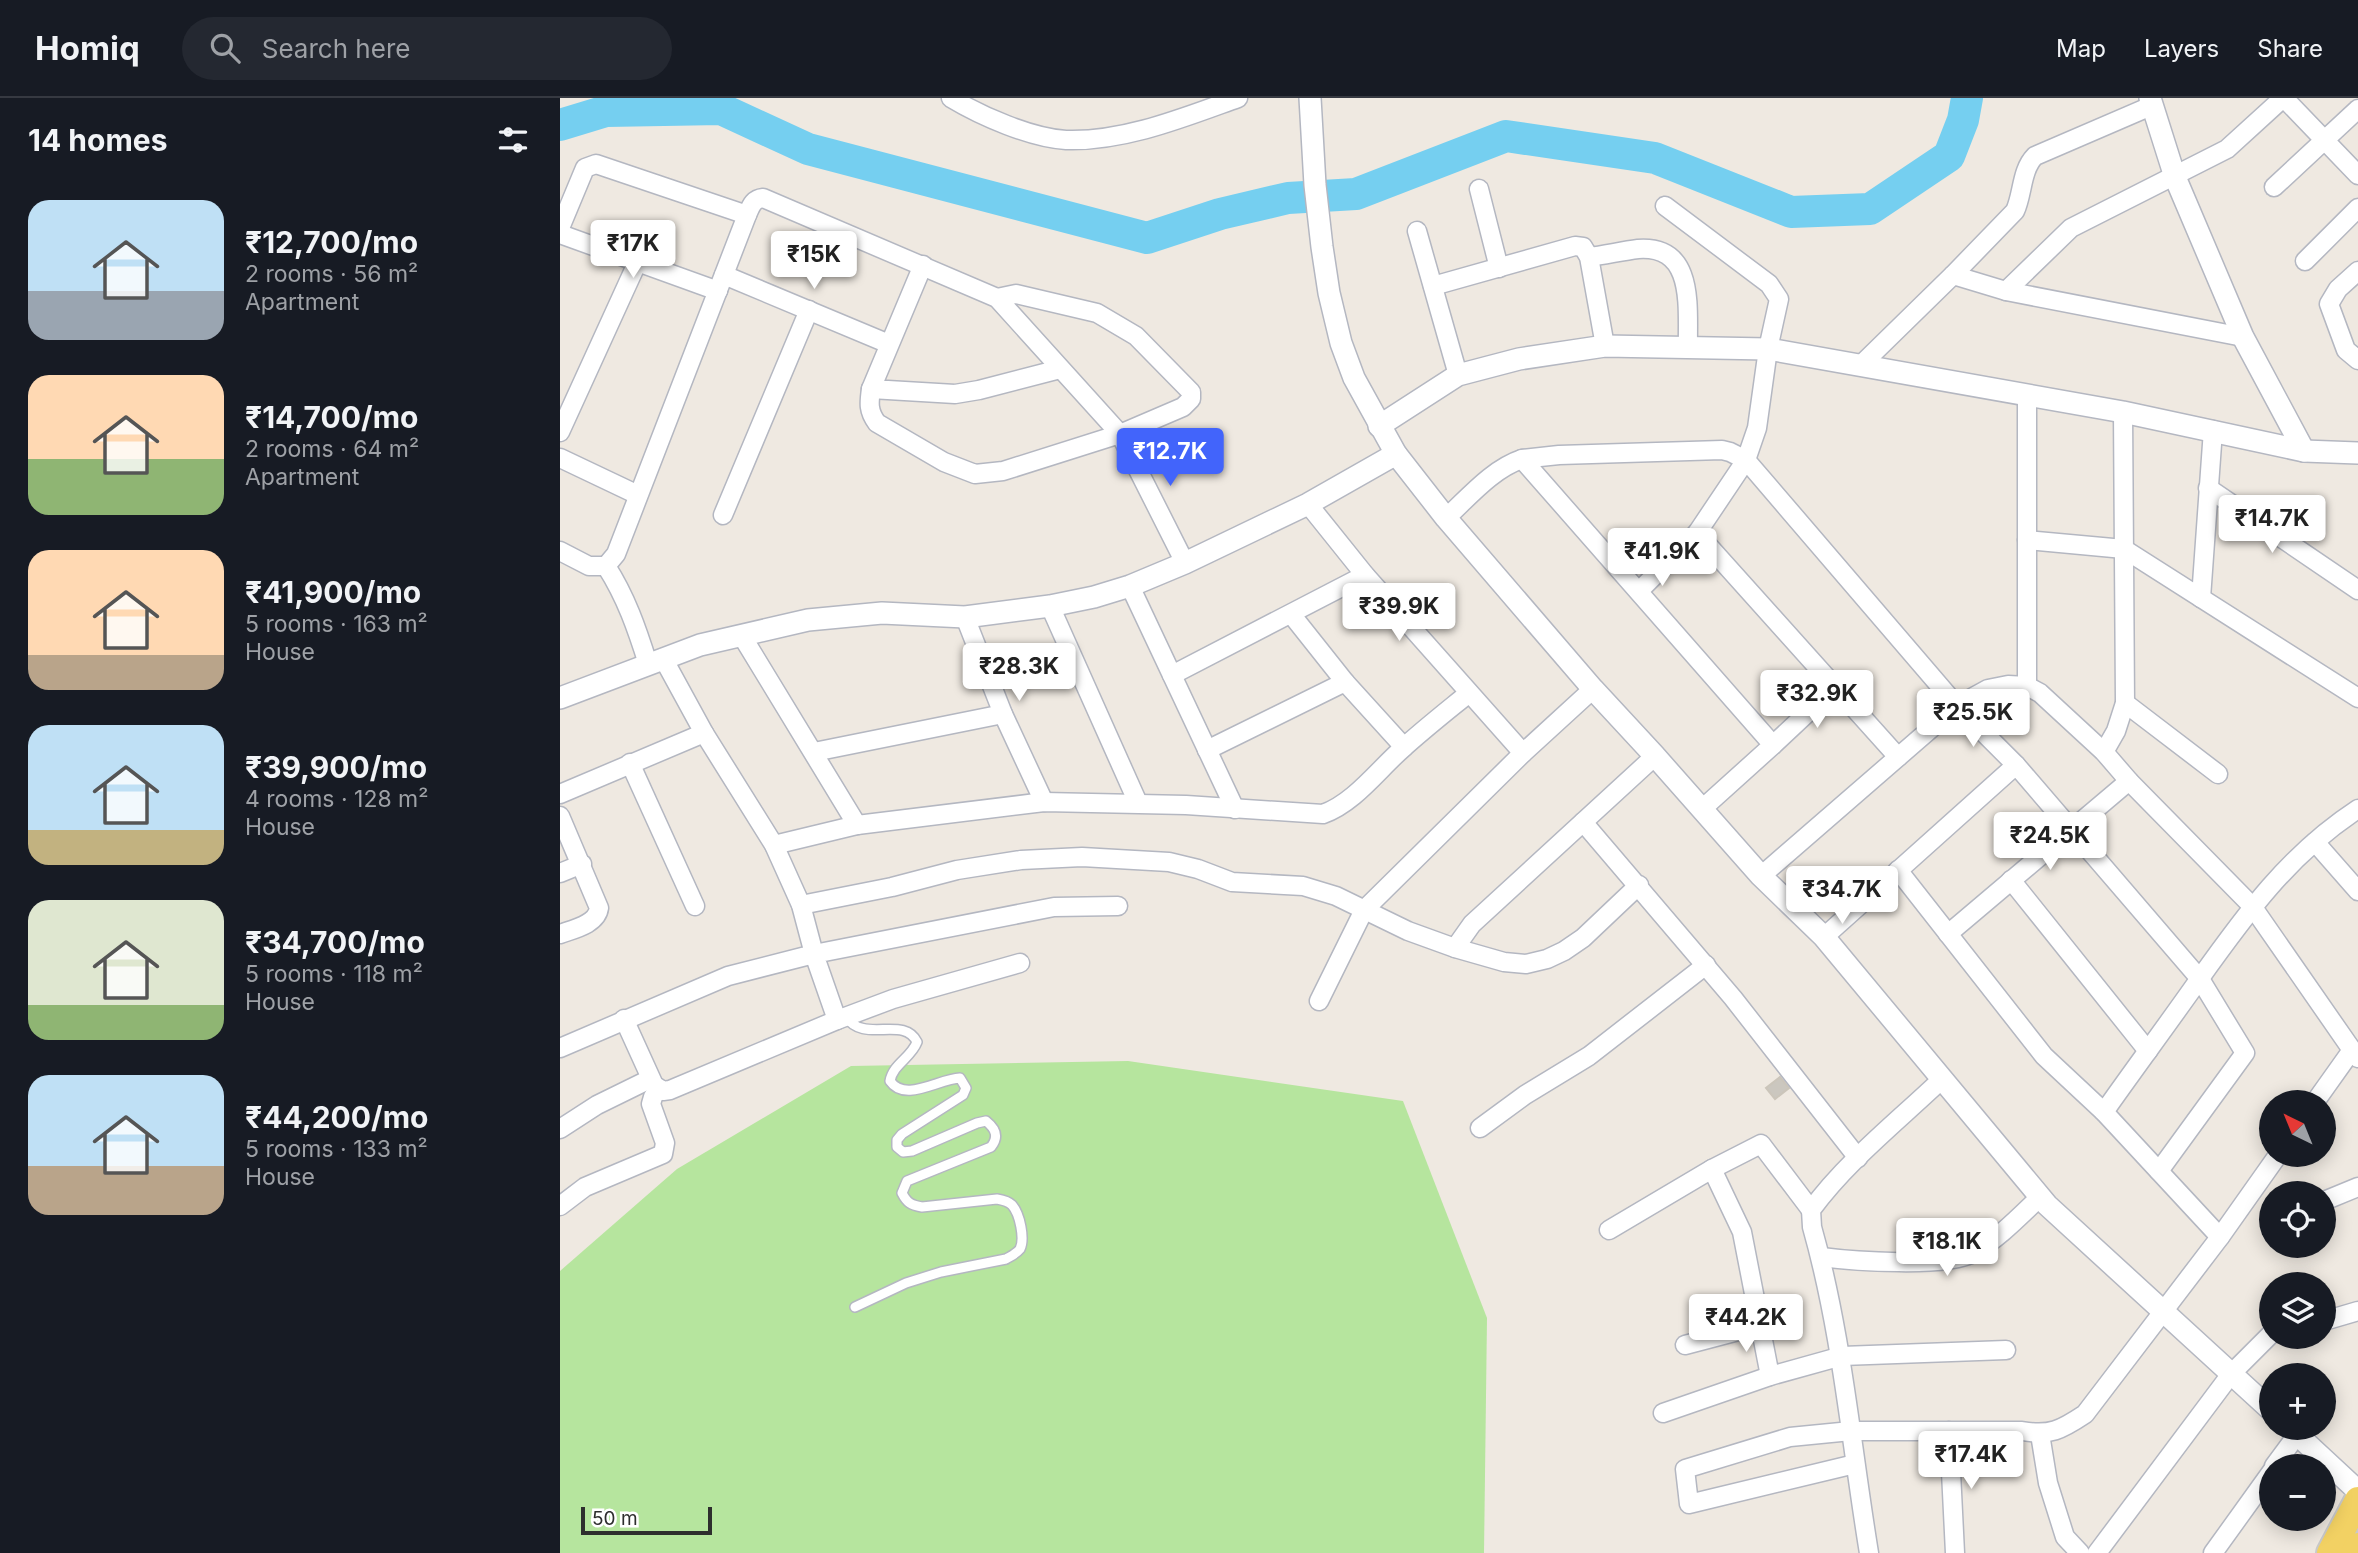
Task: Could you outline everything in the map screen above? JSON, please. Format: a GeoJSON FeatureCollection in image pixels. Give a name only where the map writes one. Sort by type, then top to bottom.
{"type":"FeatureCollection","features":[{"type":"Feature","properties":{"kind":"main road"},"geometry":{"type":"LineString","coordinates":[[2330,1553],[2358,1500]]}},
{"type":"Feature","properties":{"kind":"main road"},"geometry":{"type":"LineString","coordinates":[[2354,1553],[2358,1546]]}},
{"type":"Feature","properties":{"kind":"street"},"geometry":{"type":"LineString","coordinates":[[951,98],[971,103],[1035,134],[1065,140],[1137,131],[1213,103],[1238,98]]}},
{"type":"Feature","properties":{"kind":"street"},"geometry":{"type":"LineString","coordinates":[[1310,98],[1322,247],[1341,343],[1354,378],[1396,454],[1446,519],[1592,690],[1655,756],[1761,876],[1824,937],[2040,1197],[2259,1399]]}},
{"type":"Feature","properties":{"kind":"street"},"geometry":{"type":"LineString","coordinates":[[2006,291],[2071,228],[2227,149],[2283,98],[2358,175]]}},
{"type":"Feature","properties":{"kind":"street"},"geometry":{"type":"LineString","coordinates":[[1861,364],[2015,211],[2020,200],[2026,167],[2035,156],[2150,102],[2175,177],[2243,337],[2304,451]]}},
{"type":"Feature","properties":{"kind":"street"},"geometry":{"type":"LineString","coordinates":[[2274,187],[2358,108]]}},
{"type":"Feature","properties":{"kind":"street"},"geometry":{"type":"LineString","coordinates":[[560,228],[585,168],[596,164],[747,215]]}},
{"type":"Feature","properties":{"kind":"street"},"geometry":{"type":"LineString","coordinates":[[1479,189],[1499,268]]}},
{"type":"Feature","properties":{"kind":"street"},"geometry":{"type":"LineString","coordinates":[[606,566],[616,554],[747,215],[752,204],[763,198],[997,298],[1120,434],[1185,563]]}},
{"type":"Feature","properties":{"kind":"street"},"geometry":{"type":"LineString","coordinates":[[1639,591],[1698,533],[1745,460],[1757,428],[1768,349],[1779,308],[1779,299],[1769,285],[1665,206]]}},
{"type":"Feature","properties":{"kind":"street"},"geometry":{"type":"LineString","coordinates":[[2305,261],[2358,208]]}},
{"type":"Feature","properties":{"kind":"street"},"geometry":{"type":"LineString","coordinates":[[1417,231],[1458,375]]}},
{"type":"Feature","properties":{"kind":"street"},"geometry":{"type":"LineString","coordinates":[[560,234],[638,261],[808,310],[889,344]]}},
{"type":"Feature","properties":{"kind":"street"},"geometry":{"type":"LineString","coordinates":[[1433,286],[1583,247],[1589,257],[1605,346]]}},
{"type":"Feature","properties":{"kind":"street"},"geometry":{"type":"LineString","coordinates":[[1589,257],[1640,249],[1665,254],[1675,262],[1686,283],[1688,347]]}},
{"type":"Feature","properties":{"kind":"street"},"geometry":{"type":"LineString","coordinates":[[560,432],[638,261]]}},
{"type":"Feature","properties":{"kind":"street"},"geometry":{"type":"LineString","coordinates":[[923,265],[871,389],[869,405],[871,415],[877,423],[944,462],[975,474],[1003,471],[1120,434],[1182,407],[1191,399],[1191,391],[1136,336],[1097,313],[1016,293],[997,298]]}},
{"type":"Feature","properties":{"kind":"street"},"geometry":{"type":"LineString","coordinates":[[2358,271],[2338,289],[2329,304],[2346,350],[2358,360]]}},
{"type":"Feature","properties":{"kind":"street"},"geometry":{"type":"LineString","coordinates":[[1953,275],[2006,291],[2243,337]]}},
{"type":"Feature","properties":{"kind":"street"},"geometry":{"type":"LineString","coordinates":[[723,514],[808,310]]}},
{"type":"Feature","properties":{"kind":"street"},"geometry":{"type":"LineString","coordinates":[[1379,426],[1458,375],[1519,359],[1605,346],[1768,349],[2123,412],[2304,451],[2358,453]]}},
{"type":"Feature","properties":{"kind":"street"},"geometry":{"type":"LineString","coordinates":[[871,389],[955,394],[1059,369]]}},
{"type":"Feature","properties":{"kind":"street"},"geometry":{"type":"LineString","coordinates":[[2027,395],[2027,685]]}},
{"type":"Feature","properties":{"kind":"street"},"geometry":{"type":"LineString","coordinates":[[2104,752],[2116,731],[2125,703],[2123,412]]}},
{"type":"Feature","properties":{"kind":"street"},"geometry":{"type":"LineString","coordinates":[[2201,598],[2213,430]]}},
{"type":"Feature","properties":{"kind":"street"},"geometry":{"type":"LineString","coordinates":[[1446,519],[1488,480],[1510,463],[1522,459],[1559,455],[1722,450],[1745,460],[1957,706],[2015,765],[2200,979],[2245,1053],[2158,1171]]}},
{"type":"Feature","properties":{"kind":"street"},"geometry":{"type":"LineString","coordinates":[[560,698],[700,645],[808,620],[881,612],[965,617],[1050,606],[1130,586],[1185,563],[1308,504],[1396,454]]}},
{"type":"Feature","properties":{"kind":"street"},"geometry":{"type":"LineString","coordinates":[[560,458],[638,495]]}},
{"type":"Feature","properties":{"kind":"street"},"geometry":{"type":"LineString","coordinates":[[1522,459],[1773,745]]}},
{"type":"Feature","properties":{"kind":"street"},"geometry":{"type":"LineString","coordinates":[[2208,488],[2358,590]]}},
{"type":"Feature","properties":{"kind":"street"},"geometry":{"type":"LineString","coordinates":[[1308,504],[1365,575],[1523,753]]}},
{"type":"Feature","properties":{"kind":"street"},"geometry":{"type":"LineString","coordinates":[[1698,533],[1898,757]]}},
{"type":"Feature","properties":{"kind":"street"},"geometry":{"type":"LineString","coordinates":[[2027,540],[2124,549],[2358,698]]}},
{"type":"Feature","properties":{"kind":"street"},"geometry":{"type":"LineString","coordinates":[[560,551],[589,566],[606,566]]}},
{"type":"Feature","properties":{"kind":"street"},"geometry":{"type":"LineString","coordinates":[[606,566],[655,661],[774,845],[801,905],[814,954],[841,1019]]}},
{"type":"Feature","properties":{"kind":"street"},"geometry":{"type":"LineString","coordinates":[[1172,675],[1365,575]]}},
{"type":"Feature","properties":{"kind":"street"},"geometry":{"type":"LineString","coordinates":[[1130,586],[1235,809]]}},
{"type":"Feature","properties":{"kind":"street"},"geometry":{"type":"LineString","coordinates":[[1050,606],[1138,803]]}},
{"type":"Feature","properties":{"kind":"street"},"geometry":{"type":"LineString","coordinates":[[1291,614],[1345,682],[1404,747]]}},
{"type":"Feature","properties":{"kind":"street"},"geometry":{"type":"LineString","coordinates":[[965,617],[1003,714],[1044,802]]}},
{"type":"Feature","properties":{"kind":"street"},"geometry":{"type":"LineString","coordinates":[[742,636],[857,825]]}},
{"type":"Feature","properties":{"kind":"street"},"geometry":{"type":"LineString","coordinates":[[1207,750],[1345,682]]}},
{"type":"Feature","properties":{"kind":"street"},"geometry":{"type":"LineString","coordinates":[[1761,876],[1957,706],[1989,689],[2027,685],[2104,752],[2129,782],[2252,906],[2356,1048],[2324,1090]]}},
{"type":"Feature","properties":{"kind":"street"},"geometry":{"type":"LineString","coordinates":[[1702,809],[1835,687]]}},
{"type":"Feature","properties":{"kind":"street"},"geometry":{"type":"LineString","coordinates":[[1319,1001],[1364,910],[1523,753],[1592,690]]}},
{"type":"Feature","properties":{"kind":"street"},"geometry":{"type":"LineString","coordinates":[[774,845],[857,825],[1044,802],[1138,803],[1311,814],[1334,810],[1469,693]]}},
{"type":"Feature","properties":{"kind":"street"},"geometry":{"type":"LineString","coordinates":[[2125,703],[2218,774]]}},
{"type":"Feature","properties":{"kind":"street"},"geometry":{"type":"LineString","coordinates":[[814,751],[1003,714]]}},
{"type":"Feature","properties":{"kind":"street"},"geometry":{"type":"LineString","coordinates":[[560,794],[704,733]]}},
{"type":"Feature","properties":{"kind":"street"},"geometry":{"type":"LineString","coordinates":[[1455,948],[1472,924],[1655,756]]}},
{"type":"Feature","properties":{"kind":"street"},"geometry":{"type":"LineString","coordinates":[[630,763],[695,906]]}},
{"type":"Feature","properties":{"kind":"street"},"geometry":{"type":"LineString","coordinates":[[1824,937],[2015,765]]}},
{"type":"Feature","properties":{"kind":"street"},"geometry":{"type":"LineString","coordinates":[[1948,934],[2129,782]]}},
{"type":"Feature","properties":{"kind":"street"},"geometry":{"type":"LineString","coordinates":[[2104,1112],[2252,906],[2315,842],[2336,823],[2358,809]]}},
{"type":"Feature","properties":{"kind":"street"},"geometry":{"type":"LineString","coordinates":[[560,816],[599,908],[598,915],[592,921],[560,934]]}},
{"type":"Feature","properties":{"kind":"street"},"geometry":{"type":"LineString","coordinates":[[1583,822],[1706,965],[1858,1158]]}},
{"type":"Feature","properties":{"kind":"street"},"geometry":{"type":"LineString","coordinates":[[2315,842],[2358,891]]}},
{"type":"Feature","properties":{"kind":"street"},"geometry":{"type":"LineString","coordinates":[[801,905],[991,864],[1056,857],[1169,862],[1232,881],[1303,886],[1336,896],[1408,932],[1504,962],[1526,964],[1547,959],[1583,938],[1639,885]]}},
{"type":"Feature","properties":{"kind":"street"},"geometry":{"type":"LineString","coordinates":[[560,873],[582,864]]}},
{"type":"Feature","properties":{"kind":"street"},"geometry":{"type":"LineString","coordinates":[[1898,870],[2044,1056],[2104,1112],[2220,1237]]}},
{"type":"Feature","properties":{"kind":"street"},"geometry":{"type":"LineString","coordinates":[[2011,880],[2148,1051]]}},
{"type":"Feature","properties":{"kind":"street"},"geometry":{"type":"LineString","coordinates":[[560,1048],[728,976],[814,954],[1042,909],[1089,905],[1118,906]]}},
{"type":"Feature","properties":{"kind":"street"},"geometry":{"type":"LineString","coordinates":[[560,1129],[597,1105],[654,1084],[670,1090],[892,999],[1020,963]]}},
{"type":"Feature","properties":{"kind":"street"},"geometry":{"type":"LineString","coordinates":[[1479,1128],[1608,1042],[1706,965]]}},
{"type":"Feature","properties":{"kind":"street"},"geometry":{"type":"LineString","coordinates":[[560,1206],[585,1187],[663,1154],[665,1143],[651,1104],[654,1084],[624,1019]]}},
{"type":"Feature","properties":{"kind":"street"},"geometry":{"type":"LineString","coordinates":[[1811,1210],[1858,1158],[1942,1079]]}},
{"type":"Feature","properties":{"kind":"street"},"geometry":{"type":"LineString","coordinates":[[1609,1230],[1760,1144],[1811,1210],[1812,1227],[1842,1356],[1869,1553]]}},
{"type":"Feature","properties":{"kind":"street"},"geometry":{"type":"LineString","coordinates":[[1855,1464],[1689,1504],[1685,1469],[1790,1437],[1851,1431],[2022,1431],[2040,1434],[2064,1428],[2085,1415],[2270,1167]]}},
{"type":"Feature","properties":{"kind":"street"},"geometry":{"type":"LineString","coordinates":[[1712,1169],[1742,1232],[1770,1376]]}},
{"type":"Feature","properties":{"kind":"street"},"geometry":{"type":"LineString","coordinates":[[2336,1196],[2358,1187]]}},
{"type":"Feature","properties":{"kind":"street"},"geometry":{"type":"LineString","coordinates":[[1821,1257],[1866,1262],[1954,1259],[1971,1255],[1999,1235],[2040,1197]]}},
{"type":"Feature","properties":{"kind":"street"},"geometry":{"type":"LineString","coordinates":[[2336,1317],[2358,1311]]}},
{"type":"Feature","properties":{"kind":"street"},"geometry":{"type":"LineString","coordinates":[[1685,1345],[1761,1325]]}},
{"type":"Feature","properties":{"kind":"street"},"geometry":{"type":"LineString","coordinates":[[2097,1553],[2231,1374],[2259,1347]]}},
{"type":"Feature","properties":{"kind":"street"},"geometry":{"type":"LineString","coordinates":[[1662,1413],[1770,1376],[1842,1356],[2006,1350]]}},
{"type":"Feature","properties":{"kind":"street"},"geometry":{"type":"LineString","coordinates":[[1949,1431],[1955,1553]]}},
{"type":"Feature","properties":{"kind":"street"},"geometry":{"type":"LineString","coordinates":[[2040,1434],[2048,1483],[2065,1537],[2080,1553]]}},
{"type":"Feature","properties":{"kind":"street"},"geometry":{"type":"LineString","coordinates":[[2303,1440],[2358,1491]]}},
{"type":"Feature","properties":{"kind":"street"},"geometry":{"type":"LineString","coordinates":[[2213,1553],[2259,1489]]}},
{"type":"Feature","properties":{"kind":"lane"},"geometry":{"type":"LineString","coordinates":[[841,1019],[858,1029],[906,1030],[914,1037],[917,1042],[912,1054],[892,1072],[890,1080],[894,1086],[902,1090],[915,1090],[949,1079],[960,1078],[964,1082],[966,1088],[963,1094],[902,1133],[897,1140],[897,1147],[903,1152],[912,1151],[986,1121],[996,1133],[996,1141],[991,1147],[907,1181],[902,1193],[906,1201],[922,1208],[1005,1200],[1017,1212],[1022,1238],[1021,1247],[1015,1255],[1006,1259],[941,1272],[906,1283],[855,1307]]}},
{"type":"Feature","properties":{"kind":"green space"},"geometry":{"type":"Polygon","coordinates":[[[1128,1061],[1403,1101],[1487,1318],[1484,1553],[560,1553],[560,1271],[677,1169],[851,1066],[1128,1061]]]}},
{"type":"Feature","properties":{"kind":"building"},"geometry":{"type":"Polygon","coordinates":[[[1780,1077],[1789,1088],[1775,1099],[1766,1088],[1780,1077]]]}},
{"type":"Feature","properties":{"kind":"waterway"},"geometry":{"type":"LineString","coordinates":[[560,125],[606,111],[721,109],[808,149],[1147,238],[1220,214],[1288,198],[1356,194],[1506,136],[1655,158],[1791,212],[1870,209],[1949,156],[1963,120],[1967,98]]}}]}
